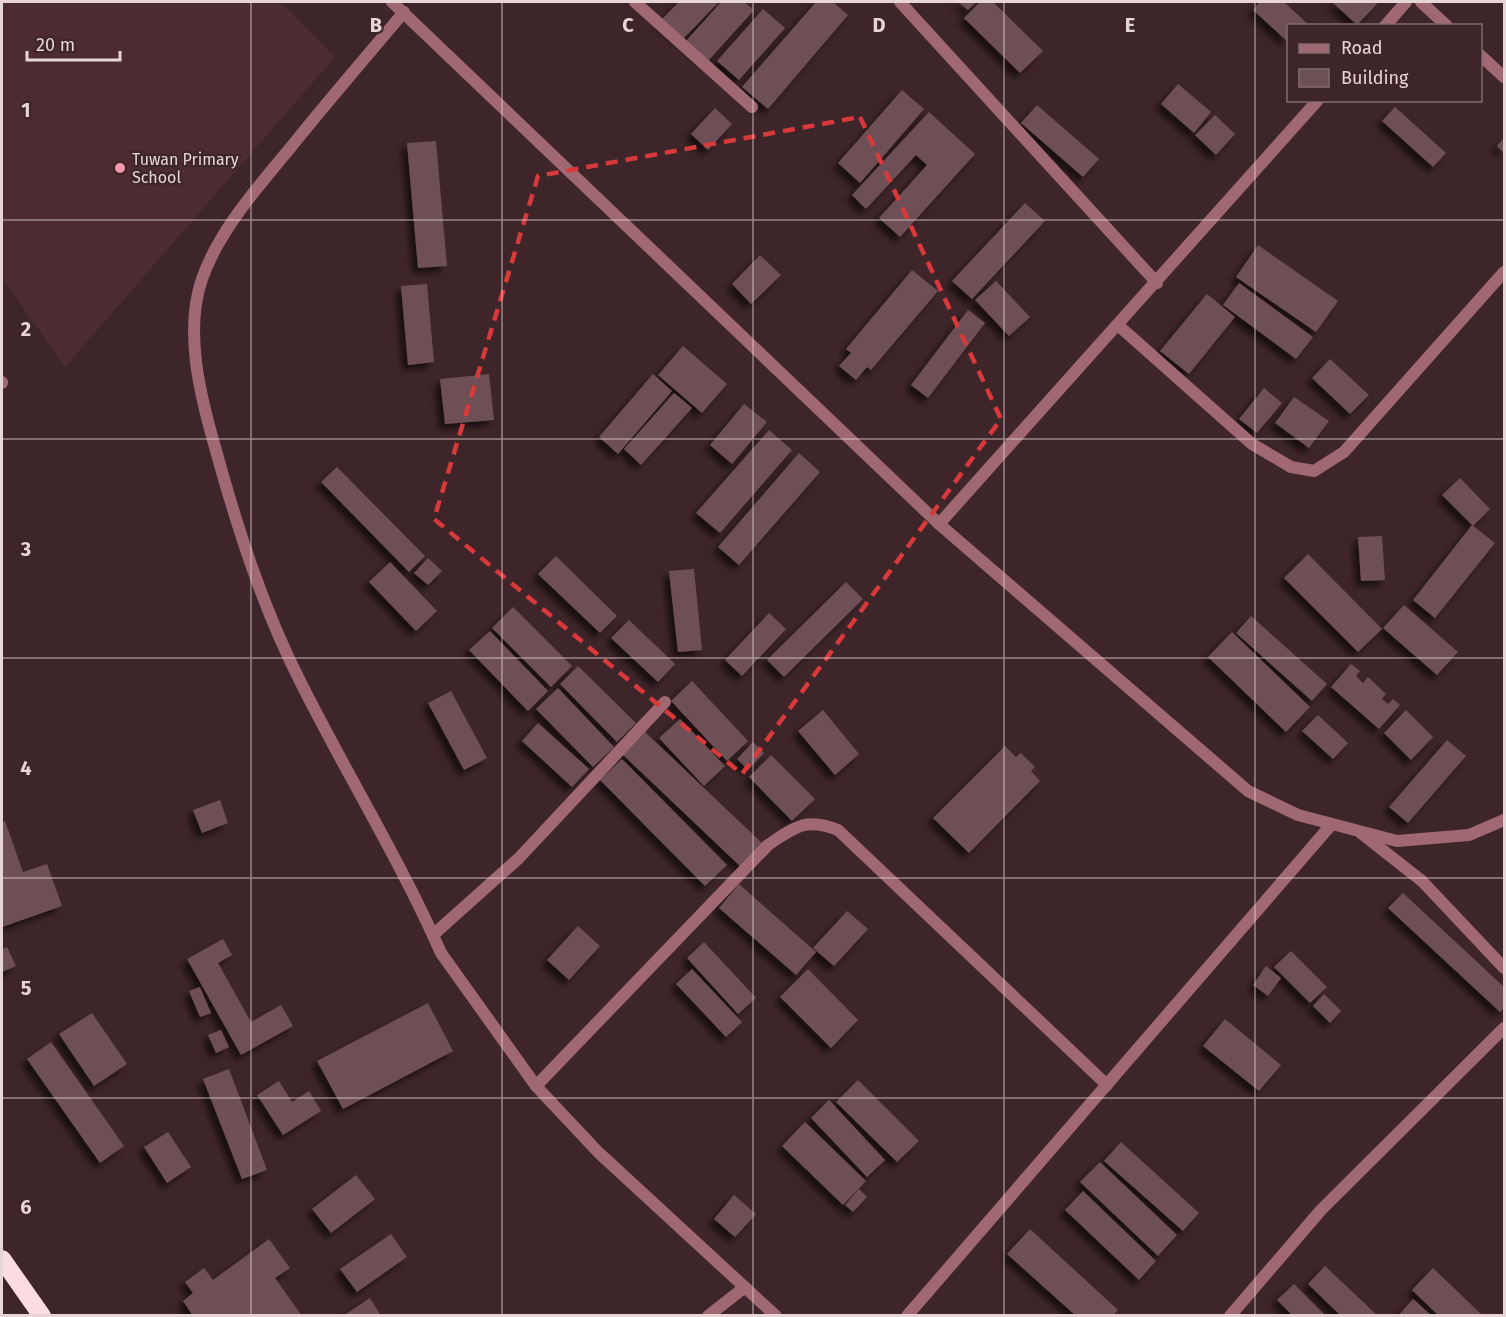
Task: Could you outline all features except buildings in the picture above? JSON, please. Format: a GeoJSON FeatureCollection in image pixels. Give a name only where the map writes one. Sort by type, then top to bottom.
{"type":"FeatureCollection","features":[{"type":"Feature","properties":{"kind":"highway"},"geometry":{"type":"LineString","coordinates":[[2,1259],[42,1316]]}},
{"type":"Feature","properties":{"kind":"street"},"geometry":{"type":"LineString","coordinates":[[392,2],[939,524],[1248,791],[1298,815],[1397,840],[1469,835],[1504,820]]}},
{"type":"Feature","properties":{"kind":"street"},"geometry":{"type":"LineString","coordinates":[[634,2],[752,107]]}},
{"type":"Feature","properties":{"kind":"street"},"geometry":{"type":"LineString","coordinates":[[900,2],[1157,283]]}},
{"type":"Feature","properties":{"kind":"street"},"geometry":{"type":"LineString","coordinates":[[1387,24],[1406,2]]}},
{"type":"Feature","properties":{"kind":"street"},"geometry":{"type":"LineString","coordinates":[[1420,2],[1445,24]]}},
{"type":"Feature","properties":{"kind":"street"},"geometry":{"type":"LineString","coordinates":[[404,12],[256,188],[214,250],[194,306],[197,358],[204,409],[228,494],[261,591],[299,680],[441,953],[467,993],[536,1086],[598,1152],[776,1316]]}},
{"type":"Feature","properties":{"kind":"street"},"geometry":{"type":"LineString","coordinates":[[1482,58],[1504,77]]}},
{"type":"Feature","properties":{"kind":"street"},"geometry":{"type":"LineString","coordinates":[[939,524],[1119,327],[1316,102]]}},
{"type":"Feature","properties":{"kind":"street"},"geometry":{"type":"LineString","coordinates":[[1119,327],[1252,444],[1291,467],[1314,471],[1344,452],[1504,272]]}},
{"type":"Feature","properties":{"kind":"street"},"geometry":{"type":"LineString","coordinates":[[433,935],[519,858],[665,702]]}},
{"type":"Feature","properties":{"kind":"street"},"geometry":{"type":"LineString","coordinates":[[536,1086],[768,845],[795,828],[819,822],[838,830],[1107,1085]]}},
{"type":"Feature","properties":{"kind":"street"},"geometry":{"type":"LineString","coordinates":[[907,1316],[1331,825]]}},
{"type":"Feature","properties":{"kind":"street"},"geometry":{"type":"LineString","coordinates":[[1359,831],[1422,882],[1504,968]]}},
{"type":"Feature","properties":{"kind":"street"},"geometry":{"type":"LineString","coordinates":[[1230,1316],[1321,1210],[1504,1028]]}},
{"type":"Feature","properties":{"kind":"street"},"geometry":{"type":"LineString","coordinates":[[708,1316],[745,1287]]}},
{"type":"Feature","properties":{"kind":"highlighted area"},"geometry":{"type":"Polygon","coordinates":[[[860,117],[1001,419],[742,774],[434,519],[538,176],[860,117]]]}},
{"type":"Feature","properties":{"kind":"shaded area","name":"Tuwan Primary School"},"geometry":{"type":"Polygon","coordinates":[[[2,2],[281,2],[335,57],[65,367],[2,278],[2,2]]]}},
{"type":"Feature","properties":{"kind":"place","name":"Tuwan Primary School"},"geometry":{"type":"Point","coordinates":[120,168]}}]}
